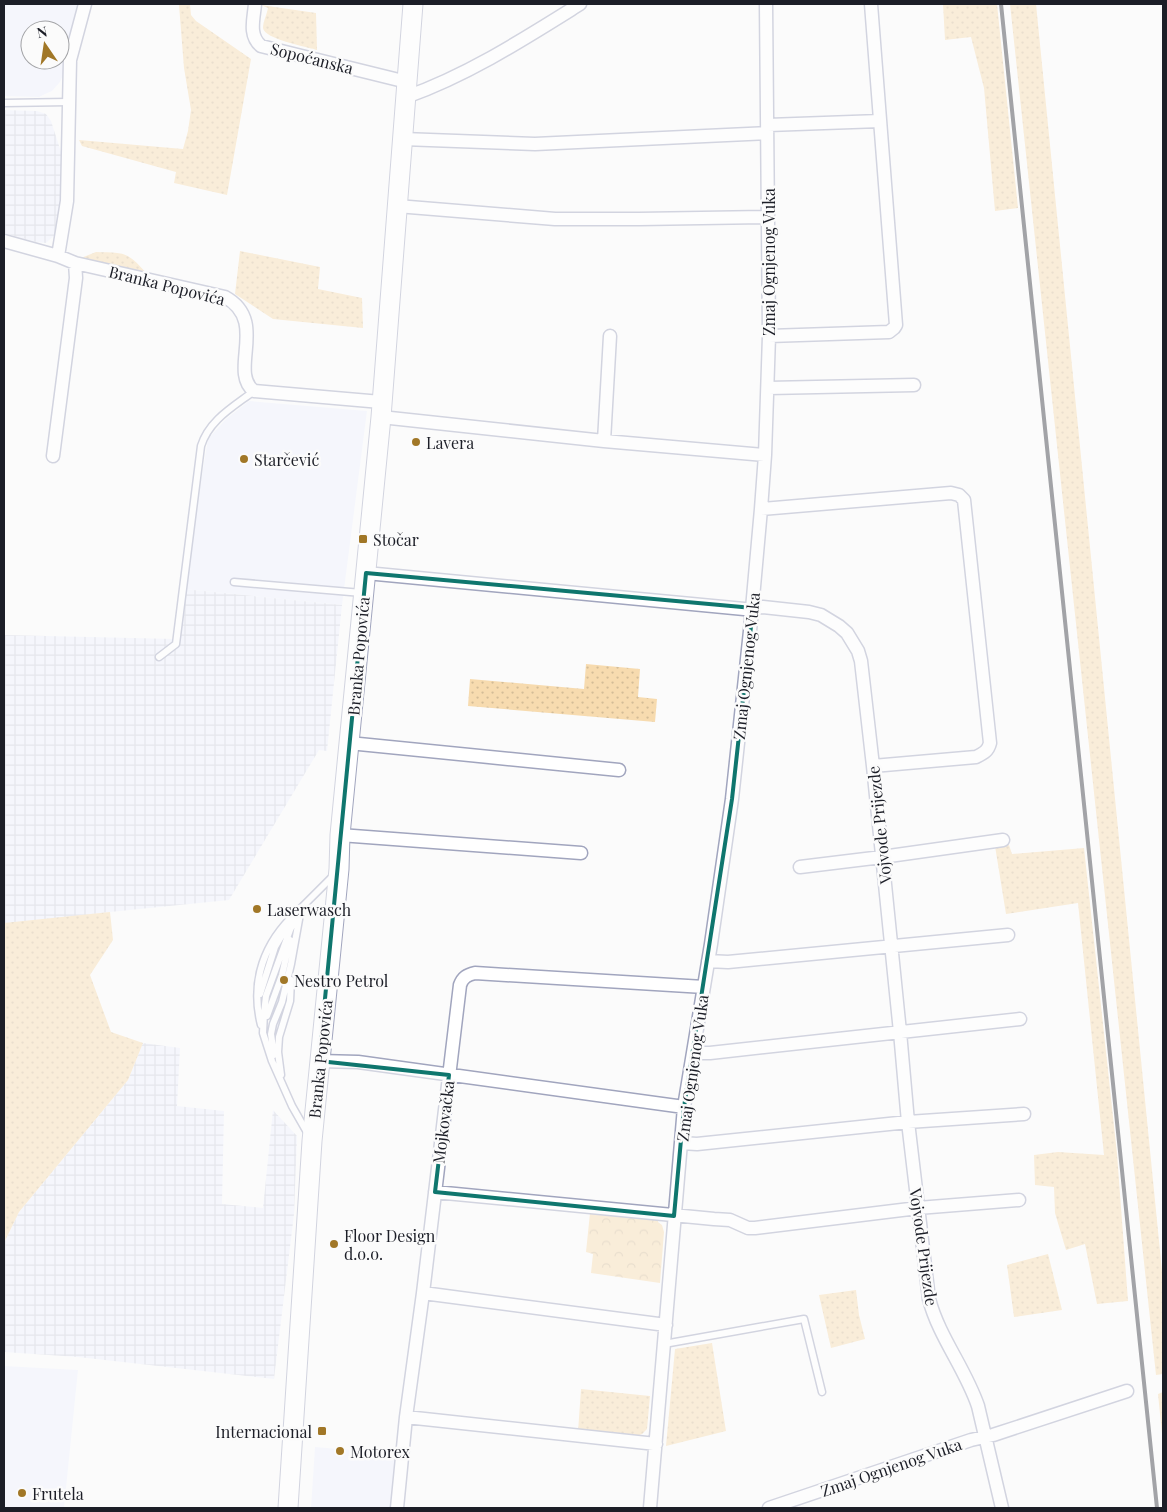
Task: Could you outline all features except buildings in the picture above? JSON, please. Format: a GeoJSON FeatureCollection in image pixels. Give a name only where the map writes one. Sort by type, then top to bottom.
{"type":"FeatureCollection","features":[{"type":"Feature","properties":{"kind":"main road","name":"Branka Popovića"},"geometry":{"type":"LineString","coordinates":[[288,1508],[312,1141],[381,410],[413,4]]}},
{"type":"Feature","properties":{"kind":"street"},"geometry":{"type":"LineString","coordinates":[[58,256],[67,201],[70,60],[85,4]]}},
{"type":"Feature","properties":{"kind":"street","name":"Sopoćanska"},"geometry":{"type":"LineString","coordinates":[[255,4],[253,34],[260,46],[406,90]]}},
{"type":"Feature","properties":{"kind":"street"},"geometry":{"type":"LineString","coordinates":[[406,90],[442,84],[580,4]]}},
{"type":"Feature","properties":{"kind":"street","name":"Zmaj Ognjenog Vuka"},"geometry":{"type":"LineString","coordinates":[[650,1508],[684,1107],[732,798],[753,608],[766,455],[769,336],[766,4]]}},
{"type":"Feature","properties":{"kind":"street"},"geometry":{"type":"LineString","coordinates":[[769,336],[889,332],[894,328],[896,320],[871,4]]}},
{"type":"Feature","properties":{"kind":"street"},"geometry":{"type":"LineString","coordinates":[[403,139],[535,144],[880,121]]}},
{"type":"Feature","properties":{"kind":"street"},"geometry":{"type":"LineString","coordinates":[[397,206],[555,218],[639,220],[768,217]]}},
{"type":"Feature","properties":{"kind":"street","name":"Branka Popovića"},"geometry":{"type":"LineString","coordinates":[[4,241],[58,256],[75,263],[232,300],[242,313],[245,321],[247,333],[245,379],[248,387],[254,391]]}},
{"type":"Feature","properties":{"kind":"street"},"geometry":{"type":"LineString","coordinates":[[53,456],[76,278],[75,263]]}},
{"type":"Feature","properties":{"kind":"street"},"geometry":{"type":"LineString","coordinates":[[604,441],[610,336]]}},
{"type":"Feature","properties":{"kind":"street"},"geometry":{"type":"LineString","coordinates":[[768,388],[914,385]]}},
{"type":"Feature","properties":{"kind":"street"},"geometry":{"type":"LineString","coordinates":[[254,391],[604,441],[766,455]]}},
{"type":"Feature","properties":{"kind":"street"},"geometry":{"type":"LineString","coordinates":[[761,509],[951,493],[959,495],[964,500],[989,748],[986,752],[976,757],[873,766]]}},
{"type":"Feature","properties":{"kind":"street","name":"Vojvode Prijezde"},"geometry":{"type":"LineString","coordinates":[[366,573],[744,609],[763,607],[809,612],[830,620],[847,633],[858,651],[861,661],[892,946],[908,1122],[928,1291],[932,1312],[973,1391],[986,1436],[1002,1508]]}},
{"type":"Feature","properties":{"kind":"street"},"geometry":{"type":"LineString","coordinates":[[349,743],[619,770]]}},
{"type":"Feature","properties":{"kind":"street"},"geometry":{"type":"LineString","coordinates":[[340,835],[581,853]]}},
{"type":"Feature","properties":{"kind":"street"},"geometry":{"type":"LineString","coordinates":[[800,867],[882,858],[1003,840]]}},
{"type":"Feature","properties":{"kind":"street"},"geometry":{"type":"LineString","coordinates":[[708,961],[728,962],[1008,936]]}},
{"type":"Feature","properties":{"kind":"street","name":"Mojkovačka"},"geometry":{"type":"LineString","coordinates":[[397,1508],[406,1417],[462,980],[470,974],[704,988]]}},
{"type":"Feature","properties":{"kind":"street"},"geometry":{"type":"LineString","coordinates":[[693,1053],[710,1053],[1020,1019]]}},
{"type":"Feature","properties":{"kind":"street"},"geometry":{"type":"LineString","coordinates":[[319,1061],[344,1061],[684,1107]]}},
{"type":"Feature","properties":{"kind":"street"},"geometry":{"type":"LineString","coordinates":[[681,1143],[697,1144],[908,1122],[1024,1114]]}},
{"type":"Feature","properties":{"kind":"street"},"geometry":{"type":"LineString","coordinates":[[435,1192],[730,1220],[748,1228],[918,1208],[1019,1200]]}},
{"type":"Feature","properties":{"kind":"street"},"geometry":{"type":"LineString","coordinates":[[423,1292],[666,1325]]}},
{"type":"Feature","properties":{"kind":"street","name":"Zmaj Ognjenog Vuka"},"geometry":{"type":"LineString","coordinates":[[769,1508],[1126,1391]]}},
{"type":"Feature","properties":{"kind":"street"},"geometry":{"type":"LineString","coordinates":[[406,1417],[656,1444]]}},
{"type":"Feature","properties":{"kind":"lane"},"geometry":{"type":"LineString","coordinates":[[4,103],[69,102]]}},
{"type":"Feature","properties":{"kind":"lane"},"geometry":{"type":"LineString","coordinates":[[159,657],[176,644],[201,446],[204,436],[210,427],[226,412],[254,391]]}},
{"type":"Feature","properties":{"kind":"lane"},"geometry":{"type":"LineString","coordinates":[[234,582],[364,594]]}},
{"type":"Feature","properties":{"kind":"lane"},"geometry":{"type":"LineString","coordinates":[[312,1141],[292,1106],[272,1061],[256,1006],[260,968],[269,945],[285,922],[339,869]]}},
{"type":"Feature","properties":{"kind":"lane"},"geometry":{"type":"LineString","coordinates":[[282,1084],[272,1050],[271,1034],[282,1002],[301,908]]}},
{"type":"Feature","properties":{"kind":"lane"},"geometry":{"type":"LineString","coordinates":[[263,1033],[266,996],[290,930],[301,908]]}},
{"type":"Feature","properties":{"kind":"lane"},"geometry":{"type":"LineString","coordinates":[[664,1344],[804,1319],[822,1392]]}},
{"type":"Feature","properties":{"kind":"highlighted area"},"geometry":{"type":"Polygon","coordinates":[[[366,573],[753,608],[732,799],[684,1107],[674,1216],[435,1192],[449,1075],[319,1061],[366,573]]]}},
{"type":"Feature","properties":{"kind":"shaded area"},"geometry":{"type":"Polygon","coordinates":[[[4,4],[79,4],[70,36],[70,20],[20,20],[20,70],[64,70],[60,82],[52,91],[39,97],[4,96],[4,4]]]}},
{"type":"Feature","properties":{"kind":"shaded area"},"geometry":{"type":"Polygon","coordinates":[[[4,110],[37,111],[46,114],[51,121],[61,152],[62,206],[57,233],[46,243],[4,233],[4,110]]]}},
{"type":"Feature","properties":{"kind":"shaded area"},"geometry":{"type":"Polygon","coordinates":[[[249,401],[367,411],[342,605],[183,589],[208,439],[226,419],[249,401]]]}},
{"type":"Feature","properties":{"kind":"shaded area"},"geometry":{"type":"Polygon","coordinates":[[[183,589],[342,605],[327,751],[319,750],[229,900],[4,925],[4,635],[176,639],[183,589]]]}},
{"type":"Feature","properties":{"kind":"shaded area"},"geometry":{"type":"Polygon","coordinates":[[[143,1043],[180,1048],[177,1106],[224,1111],[222,1204],[263,1208],[273,1110],[297,1136],[294,1214],[274,1379],[78,1357],[4,1352],[4,1243],[19,1212],[128,1080],[143,1043]]]}},
{"type":"Feature","properties":{"kind":"shaded area"},"geometry":{"type":"Polygon","coordinates":[[[4,1366],[78,1370],[64,1508],[4,1508],[4,1366]]]}},
{"type":"Feature","properties":{"kind":"shaded area"},"geometry":{"type":"Polygon","coordinates":[[[315,1447],[400,1454],[393,1508],[311,1508],[315,1447]]]}},
{"type":"Feature","properties":{"kind":"green space"},"geometry":{"type":"Polygon","coordinates":[[[943,4],[997,4],[1018,208],[995,211],[984,88],[971,37],[945,40],[943,4]]]}},
{"type":"Feature","properties":{"kind":"green space"},"geometry":{"type":"Polygon","coordinates":[[[1010,4],[1036,4],[1163,1281],[1163,1374],[1156,1375],[1010,4]]]}},
{"type":"Feature","properties":{"kind":"green space"},"geometry":{"type":"Polygon","coordinates":[[[179,5],[190,5],[191,15],[196,21],[251,59],[227,195],[174,183],[176,172],[82,146],[79,140],[183,149],[191,110],[184,68],[179,5]]]}},
{"type":"Feature","properties":{"kind":"green space"},"geometry":{"type":"Polygon","coordinates":[[[261,5],[316,13],[317,50],[278,39],[265,32],[263,26],[268,8],[261,5]]]}},
{"type":"Feature","properties":{"kind":"green space"},"geometry":{"type":"Polygon","coordinates":[[[240,251],[320,267],[318,289],[362,298],[363,328],[273,319],[235,294],[240,251]]]}},
{"type":"Feature","properties":{"kind":"green space"},"geometry":{"type":"Polygon","coordinates":[[[96,252],[120,253],[130,257],[147,274],[76,260],[96,252]]]}},
{"type":"Feature","properties":{"kind":"green space"},"geometry":{"type":"Polygon","coordinates":[[[586,664],[640,669],[638,697],[657,699],[655,722],[468,706],[470,679],[584,689],[586,664]]]}},
{"type":"Feature","properties":{"kind":"green space"},"geometry":{"type":"Polygon","coordinates":[[[1009,845],[1012,854],[1084,848],[1117,1154],[1128,1301],[1097,1304],[1085,1244],[1066,1250],[1055,1213],[1054,1187],[1035,1185],[1034,1155],[1058,1152],[1104,1155],[1078,903],[1006,914],[995,846],[1009,845]]]}},
{"type":"Feature","properties":{"kind":"green space"},"geometry":{"type":"Polygon","coordinates":[[[110,912],[113,940],[90,975],[111,1032],[143,1043],[128,1080],[19,1212],[4,1243],[4,923],[110,912]]]}},
{"type":"Feature","properties":{"kind":"green space"},"geometry":{"type":"Polygon","coordinates":[[[590,1213],[658,1218],[658,1222],[662,1225],[664,1232],[660,1283],[591,1273],[593,1254],[586,1252],[590,1213]]]}},
{"type":"Feature","properties":{"kind":"green space"},"geometry":{"type":"Polygon","coordinates":[[[1048,1254],[1062,1310],[1014,1317],[1007,1265],[1048,1254]]]}},
{"type":"Feature","properties":{"kind":"green space"},"geometry":{"type":"Polygon","coordinates":[[[856,1290],[859,1315],[865,1339],[831,1348],[819,1295],[856,1290]]]}},
{"type":"Feature","properties":{"kind":"green space"},"geometry":{"type":"Polygon","coordinates":[[[712,1343],[726,1431],[666,1446],[675,1349],[712,1343]]]}},
{"type":"Feature","properties":{"kind":"green space"},"geometry":{"type":"Polygon","coordinates":[[[581,1389],[650,1396],[647,1429],[636,1438],[578,1432],[581,1389]]]}},
{"type":"Feature","properties":{"kind":"green space"},"geometry":{"type":"Polygon","coordinates":[[[1163,1392],[1163,1444],[1158,1394],[1163,1392]]]}},
{"type":"Feature","properties":{"kind":"railway"},"geometry":{"type":"LineString","coordinates":[[1001,4],[1157,1508]]}},
{"type":"Feature","properties":{"kind":"place","name":"Lavera"},"geometry":{"type":"Point","coordinates":[416,442]}},
{"type":"Feature","properties":{"kind":"place","name":"Starčević"},"geometry":{"type":"Point","coordinates":[244,459]}},
{"type":"Feature","properties":{"kind":"place","name":"Stočar"},"geometry":{"type":"Point","coordinates":[363,539]}},
{"type":"Feature","properties":{"kind":"place","name":"Laserwasch"},"geometry":{"type":"Point","coordinates":[257,909]}},
{"type":"Feature","properties":{"kind":"place","name":"Nestro Petrol"},"geometry":{"type":"Point","coordinates":[284,980]}},
{"type":"Feature","properties":{"kind":"place","name":"Floor Design d.o.o."},"geometry":{"type":"Point","coordinates":[334,1244]}},
{"type":"Feature","properties":{"kind":"place","name":"Internacional"},"geometry":{"type":"Point","coordinates":[322,1431]}},
{"type":"Feature","properties":{"kind":"place","name":"Motorex"},"geometry":{"type":"Point","coordinates":[340,1451]}},
{"type":"Feature","properties":{"kind":"place","name":"Frutela"},"geometry":{"type":"Point","coordinates":[22,1493]}}]}
